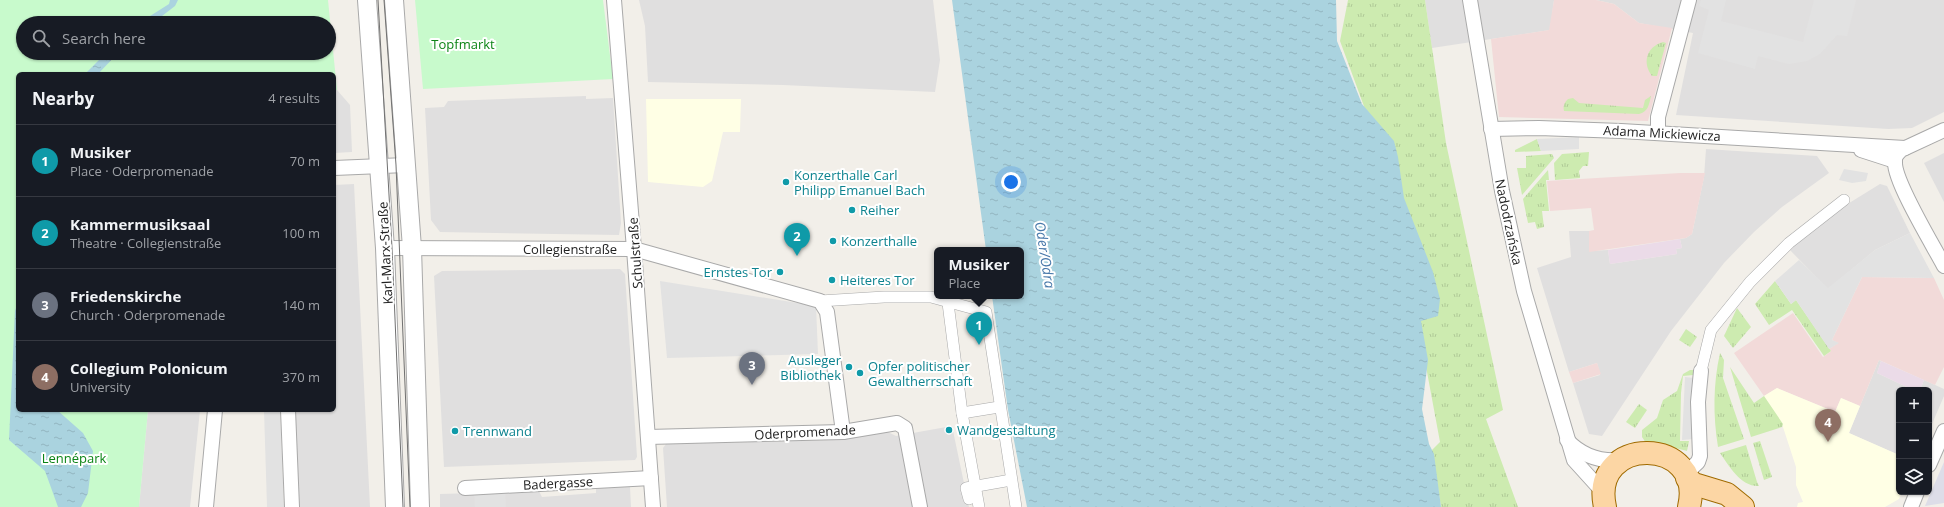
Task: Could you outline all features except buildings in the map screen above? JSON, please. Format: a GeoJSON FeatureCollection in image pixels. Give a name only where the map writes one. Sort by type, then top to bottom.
{"type":"FeatureCollection","features":[{"type":"Feature","properties":{"kind":"main road"},"geometry":{"type":"LineString","coordinates":[[1600,500],[1609,473],[1621,460],[1638,452],[1656,453],[1673,460],[1694,484],[1727,494],[1743,507]]}},
{"type":"Feature","properties":{"kind":"main road"},"geometry":{"type":"LineString","coordinates":[[1686,476],[1691,491],[1689,507]]}},
{"type":"Feature","properties":{"kind":"street","name":"Karl-Marx-Straße"},"geometry":{"type":"LineString","coordinates":[[367,0],[385,248],[395,507]]}},
{"type":"Feature","properties":{"kind":"street","name":"Karl-Marx-Straße"},"geometry":{"type":"LineString","coordinates":[[394,0],[412,248],[420,507]]}},
{"type":"Feature","properties":{"kind":"street","name":"Schulstraße"},"geometry":{"type":"LineString","coordinates":[[614,0],[653,507]]}},
{"type":"Feature","properties":{"kind":"street","name":"Nadodrzańska"},"geometry":{"type":"LineString","coordinates":[[1470,0],[1491,129],[1518,270],[1567,440],[1575,462],[1600,500]]}},
{"type":"Feature","properties":{"kind":"street"},"geometry":{"type":"LineString","coordinates":[[1658,133],[1658,117],[1689,0]]}},
{"type":"Feature","properties":{"kind":"street","name":"Adama Mickiewicza"},"geometry":{"type":"LineString","coordinates":[[1491,129],[1545,128],[1658,133],[1905,148]]}},
{"type":"Feature","properties":{"kind":"street"},"geometry":{"type":"LineString","coordinates":[[1944,130],[1905,148],[1898,153],[1895,162],[1896,172],[1901,183],[1944,266]]}},
{"type":"Feature","properties":{"kind":"street","name":"Adama Mickiewicza"},"geometry":{"type":"LineString","coordinates":[[1834,143],[1895,162]]}},
{"type":"Feature","properties":{"kind":"street"},"geometry":{"type":"LineString","coordinates":[[336,168],[406,165]]}},
{"type":"Feature","properties":{"kind":"street"},"geometry":{"type":"LineString","coordinates":[[1686,476],[1698,462],[1700,456],[1698,407],[1701,371],[1711,330],[1750,282],[1789,242],[1844,200]]}},
{"type":"Feature","properties":{"kind":"street","name":"Collegienstraße"},"geometry":{"type":"LineString","coordinates":[[385,248],[634,249],[820,301],[884,297],[934,298]]}},
{"type":"Feature","properties":{"kind":"street","name":"Collegienstraße"},"geometry":{"type":"LineString","coordinates":[[938,299],[948,302]]}},
{"type":"Feature","properties":{"kind":"street"},"geometry":{"type":"LineString","coordinates":[[820,301],[827,312],[843,432]]}},
{"type":"Feature","properties":{"kind":"street"},"geometry":{"type":"LineString","coordinates":[[979,507],[962,413],[948,302],[986,312],[999,407],[1016,507]]}},
{"type":"Feature","properties":{"kind":"street"},"geometry":{"type":"LineString","coordinates":[[962,413],[999,407]]}},
{"type":"Feature","properties":{"kind":"street"},"geometry":{"type":"LineString","coordinates":[[206,507],[215,412]]}},
{"type":"Feature","properties":{"kind":"street"},"geometry":{"type":"LineString","coordinates":[[288,412],[292,507]]}},
{"type":"Feature","properties":{"kind":"street","name":"Oderpromenade"},"geometry":{"type":"LineString","coordinates":[[648,437],[843,432],[897,423],[905,428],[920,507]]}},
{"type":"Feature","properties":{"kind":"street"},"geometry":{"type":"LineString","coordinates":[[1932,459],[1944,431]]}},
{"type":"Feature","properties":{"kind":"street"},"geometry":{"type":"LineString","coordinates":[[1567,440],[1578,450],[1591,458],[1621,460]]}},
{"type":"Feature","properties":{"kind":"street","name":"Badergasse"},"geometry":{"type":"LineString","coordinates":[[465,488],[651,478]]}},
{"type":"Feature","properties":{"kind":"street"},"geometry":{"type":"LineString","coordinates":[[969,499],[966,488],[1011,480]]}},
{"type":"Feature","properties":{"kind":"street"},"geometry":{"type":"LineString","coordinates":[[1911,507],[1916,495]]}},
{"type":"Feature","properties":{"kind":"shaded area"},"geometry":{"type":"Polygon","coordinates":[[[639,0],[933,0],[940,60],[935,92],[783,85],[648,82],[645,26],[639,0]]]}},
{"type":"Feature","properties":{"kind":"shaded area"},"geometry":{"type":"Polygon","coordinates":[[[1425,0],[1554,0],[1550,30],[1432,48],[1425,0]]]}},
{"type":"Feature","properties":{"kind":"shaded area"},"geometry":{"type":"Polygon","coordinates":[[[1554,0],[1596,0],[1614,4],[1639,23],[1672,28],[1648,121],[1499,117],[1491,39],[1549,30],[1554,0]]]}},
{"type":"Feature","properties":{"kind":"shaded area"},"geometry":{"type":"Polygon","coordinates":[[[1596,0],[1944,0],[1944,112],[1912,128],[1888,129],[1676,115],[1693,33],[1639,23],[1614,4],[1596,0]]]}},
{"type":"Feature","properties":{"kind":"shaded area"},"geometry":{"type":"Polygon","coordinates":[[[1701,0],[1726,0],[1721,21],[1803,42],[1814,0],[1856,0],[1847,36],[1837,35],[1820,54],[1807,61],[1789,64],[1758,56],[1755,69],[1698,53],[1709,10],[1699,6],[1701,0]]]}},
{"type":"Feature","properties":{"kind":"shaded area"},"geometry":{"type":"Polygon","coordinates":[[[336,90],[350,105],[352,152],[336,153],[336,90]]]}},
{"type":"Feature","properties":{"kind":"shaded area"},"geometry":{"type":"Polygon","coordinates":[[[586,96],[586,99],[613,98],[621,223],[619,235],[440,232],[431,220],[425,108],[444,107],[448,101],[586,96]]]}},
{"type":"Feature","properties":{"kind":"shaded area"},"geometry":{"type":"Polygon","coordinates":[[[646,99],[741,99],[740,132],[723,132],[712,181],[703,187],[648,182],[646,99]]]}},
{"type":"Feature","properties":{"kind":"shaded area"},"geometry":{"type":"Polygon","coordinates":[[[1579,137],[1579,149],[1541,151],[1537,139],[1579,137]]]}},
{"type":"Feature","properties":{"kind":"shaded area"},"geometry":{"type":"Polygon","coordinates":[[[1706,149],[1817,156],[1829,173],[1782,207],[1754,232],[1724,263],[1671,331],[1602,436],[1589,434],[1573,383],[1600,375],[1597,363],[1569,372],[1537,268],[1571,257],[1569,231],[1589,231],[1589,251],[1608,250],[1610,264],[1677,254],[1676,249],[1682,248],[1680,239],[1686,238],[1692,234],[1704,177],[1706,149]]]}},
{"type":"Feature","properties":{"kind":"shaded area"},"geometry":{"type":"Polygon","coordinates":[[[1944,153],[1944,202],[1924,163],[1944,153]]]}},
{"type":"Feature","properties":{"kind":"shaded area"},"geometry":{"type":"Polygon","coordinates":[[[1844,169],[1868,173],[1866,181],[1852,183],[1839,180],[1844,169]]]}},
{"type":"Feature","properties":{"kind":"shaded area"},"geometry":{"type":"Polygon","coordinates":[[[1680,173],[1705,173],[1692,234],[1686,238],[1589,252],[1589,231],[1594,230],[1591,208],[1550,211],[1547,181],[1680,173]]]}},
{"type":"Feature","properties":{"kind":"shaded area"},"geometry":{"type":"Polygon","coordinates":[[[354,184],[370,507],[299,507],[295,412],[336,412],[336,185],[354,184]]]}},
{"type":"Feature","properties":{"kind":"shaded area"},"geometry":{"type":"Polygon","coordinates":[[[1880,184],[1887,186],[1910,233],[1875,250],[1828,289],[1789,249],[1833,213],[1880,184]]]}},
{"type":"Feature","properties":{"kind":"shaded area"},"geometry":{"type":"Polygon","coordinates":[[[1910,233],[1934,278],[1862,277],[1832,340],[1839,343],[1829,349],[1796,300],[1791,304],[1775,281],[1799,260],[1828,288],[1875,250],[1910,233]]]}},
{"type":"Feature","properties":{"kind":"shaded area"},"geometry":{"type":"Polygon","coordinates":[[[1680,239],[1682,248],[1676,249],[1677,254],[1610,264],[1608,250],[1680,239]]]}},
{"type":"Feature","properties":{"kind":"shaded area"},"geometry":{"type":"Polygon","coordinates":[[[620,269],[625,274],[637,457],[635,460],[444,467],[434,276],[442,271],[620,269]]]}},
{"type":"Feature","properties":{"kind":"shaded area"},"geometry":{"type":"Polygon","coordinates":[[[1862,277],[1934,278],[1944,300],[1944,367],[1935,385],[1879,360],[1860,406],[1841,398],[1835,412],[1777,388],[1764,396],[1734,353],[1793,313],[1823,357],[1831,351],[1829,349],[1838,343],[1832,340],[1862,277]]]}},
{"type":"Feature","properties":{"kind":"shaded area"},"geometry":{"type":"Polygon","coordinates":[[[660,281],[816,306],[818,354],[667,358],[660,281]]]}},
{"type":"Feature","properties":{"kind":"shaded area"},"geometry":{"type":"Polygon","coordinates":[[[1879,360],[1881,361],[1877,373],[1907,387],[1896,387],[1896,454],[1849,433],[1879,360]]]}},
{"type":"Feature","properties":{"kind":"shaded area"},"geometry":{"type":"Polygon","coordinates":[[[1881,361],[1924,380],[1921,387],[1907,387],[1877,373],[1881,361]]]}},
{"type":"Feature","properties":{"kind":"shaded area"},"geometry":{"type":"Polygon","coordinates":[[[1597,363],[1601,374],[1573,383],[1569,372],[1597,363]]]}},
{"type":"Feature","properties":{"kind":"shaded area"},"geometry":{"type":"Polygon","coordinates":[[[1685,377],[1694,378],[1693,439],[1682,440],[1685,377]]]}},
{"type":"Feature","properties":{"kind":"shaded area"},"geometry":{"type":"Polygon","coordinates":[[[1924,380],[1944,389],[1944,396],[1932,424],[1932,387],[1921,387],[1924,380]]]}},
{"type":"Feature","properties":{"kind":"shaded area"},"geometry":{"type":"Polygon","coordinates":[[[1777,388],[1835,412],[1841,398],[1860,406],[1849,433],[1896,454],[1896,495],[1901,495],[1899,499],[1885,507],[1797,507],[1798,503],[1803,502],[1796,485],[1796,467],[1782,424],[1764,396],[1777,388]]]}},
{"type":"Feature","properties":{"kind":"shaded area"},"geometry":{"type":"Polygon","coordinates":[[[148,412],[200,412],[190,507],[139,507],[148,412]]]}},
{"type":"Feature","properties":{"kind":"shaded area"},"geometry":{"type":"Polygon","coordinates":[[[264,412],[280,412],[284,507],[267,507],[264,412]]]}},
{"type":"Feature","properties":{"kind":"shaded area"},"geometry":{"type":"Polygon","coordinates":[[[952,426],[969,507],[667,507],[663,448],[666,444],[835,440],[888,432],[896,436],[952,426]]]}},
{"type":"Feature","properties":{"kind":"shaded area"},"geometry":{"type":"Polygon","coordinates":[[[1944,462],[1944,503],[1925,506],[1930,495],[1932,495],[1932,490],[1944,462]]]}},
{"type":"Feature","properties":{"kind":"shaded area"},"geometry":{"type":"Polygon","coordinates":[[[630,487],[631,507],[440,507],[440,494],[539,491],[542,497],[596,493],[596,488],[630,487]]]}},
{"type":"Feature","properties":{"kind":"shaded area"},"geometry":{"type":"Polygon","coordinates":[[[505,489],[506,507],[475,507],[474,490],[505,489]]]}},
{"type":"Feature","properties":{"kind":"green space","name":"Lennépark"},"geometry":{"type":"Polygon","coordinates":[[[0,0],[328,0],[330,16],[16,16],[16,60],[334,60],[335,72],[16,72],[16,412],[148,412],[139,507],[0,507],[0,0]]]}},
{"type":"Feature","properties":{"kind":"green space","name":"Topfmarkt"},"geometry":{"type":"Polygon","coordinates":[[[415,0],[603,0],[613,79],[423,89],[415,0]]]}},
{"type":"Feature","properties":{"kind":"green space"},"geometry":{"type":"Polygon","coordinates":[[[1348,0],[1425,0],[1446,143],[1503,410],[1486,419],[1518,507],[1441,507],[1432,450],[1440,442],[1427,372],[1376,139],[1340,41],[1348,0]]]}},
{"type":"Feature","properties":{"kind":"green space"},"geometry":{"type":"Polygon","coordinates":[[[1663,42],[1666,43],[1657,76],[1652,76],[1647,66],[1647,56],[1657,44],[1663,42]]]}},
{"type":"Feature","properties":{"kind":"green space"},"geometry":{"type":"Polygon","coordinates":[[[1651,96],[1646,110],[1639,114],[1564,111],[1564,106],[1568,99],[1573,98],[1579,103],[1643,108],[1645,100],[1651,96]]]}},
{"type":"Feature","properties":{"kind":"green space"},"geometry":{"type":"Polygon","coordinates":[[[1537,139],[1541,151],[1515,152],[1515,150],[1537,139]]]}},
{"type":"Feature","properties":{"kind":"green space"},"geometry":{"type":"Polygon","coordinates":[[[1589,152],[1588,166],[1583,166],[1579,171],[1580,178],[1555,180],[1554,163],[1562,154],[1589,152]]]}},
{"type":"Feature","properties":{"kind":"green space"},"geometry":{"type":"Polygon","coordinates":[[[1552,154],[1554,158],[1522,195],[1517,168],[1526,168],[1526,156],[1552,154]]]}},
{"type":"Feature","properties":{"kind":"green space"},"geometry":{"type":"Polygon","coordinates":[[[1548,170],[1549,180],[1546,180],[1549,211],[1542,211],[1544,227],[1537,229],[1535,222],[1528,223],[1523,199],[1548,170]]]}},
{"type":"Feature","properties":{"kind":"green space"},"geometry":{"type":"Polygon","coordinates":[[[1775,281],[1791,304],[1796,300],[1831,351],[1824,356],[1792,310],[1769,325],[1755,304],[1775,281]]]}},
{"type":"Feature","properties":{"kind":"green space"},"geometry":{"type":"Polygon","coordinates":[[[1737,308],[1751,327],[1733,348],[1724,336],[1737,308]]]}},
{"type":"Feature","properties":{"kind":"green space"},"geometry":{"type":"Polygon","coordinates":[[[1686,329],[1697,337],[1690,347],[1679,340],[1686,329]]]}},
{"type":"Feature","properties":{"kind":"green space"},"geometry":{"type":"Polygon","coordinates":[[[1720,353],[1724,360],[1723,378],[1744,439],[1718,447],[1714,400],[1720,353]]]}},
{"type":"Feature","properties":{"kind":"green space"},"geometry":{"type":"Polygon","coordinates":[[[1730,367],[1754,403],[1764,396],[1783,424],[1782,427],[1751,437],[1730,367]]]}},
{"type":"Feature","properties":{"kind":"green space"},"geometry":{"type":"Polygon","coordinates":[[[1693,370],[1693,375],[1683,376],[1681,393],[1680,441],[1689,441],[1687,451],[1660,444],[1646,443],[1642,437],[1642,430],[1657,418],[1663,400],[1677,391],[1683,374],[1693,370]]]}},
{"type":"Feature","properties":{"kind":"green space"},"geometry":{"type":"Polygon","coordinates":[[[1639,404],[1647,410],[1635,428],[1626,422],[1639,404]]]}},
{"type":"Feature","properties":{"kind":"green space"},"geometry":{"type":"Polygon","coordinates":[[[1760,441],[1772,477],[1764,480],[1753,443],[1760,441]]]}},
{"type":"Feature","properties":{"kind":"green space"},"geometry":{"type":"Polygon","coordinates":[[[1746,445],[1759,486],[1747,483],[1736,475],[1720,453],[1746,445]]]}},
{"type":"Feature","properties":{"kind":"water"},"geometry":{"type":"Polygon","coordinates":[[[170,0],[178,0],[175,6],[162,16],[150,16],[169,4],[170,0]]]}},
{"type":"Feature","properties":{"kind":"water","name":"Oder/Odra"},"geometry":{"type":"Polygon","coordinates":[[[952,0],[1336,0],[1337,41],[1362,104],[1394,141],[1404,198],[1433,272],[1440,299],[1438,316],[1421,321],[1428,360],[1422,409],[1429,444],[1434,454],[1441,507],[1027,507],[1008,410],[992,299],[1024,299],[1024,247],[986,247],[952,0]]]}},
{"type":"Feature","properties":{"kind":"water"},"geometry":{"type":"Polygon","coordinates":[[[99,60],[111,60],[100,72],[87,72],[99,60]]]}},
{"type":"Feature","properties":{"kind":"water"},"geometry":{"type":"Polygon","coordinates":[[[16,308],[16,412],[59,412],[83,433],[93,451],[88,493],[81,507],[58,507],[45,471],[9,440],[16,308]]]}},
{"type":"Feature","properties":{"kind":"tram line"},"geometry":{"type":"LineString","coordinates":[[378,0],[392,248],[403,507]]}},
{"type":"Feature","properties":{"kind":"tram line"},"geometry":{"type":"LineString","coordinates":[[384,0],[396,165],[410,507]]}},
{"type":"Feature","properties":{"kind":"place","name":"Konzerthalle Carl Philipp Emanuel Bach"},"geometry":{"type":"Point","coordinates":[786,182]}},
{"type":"Feature","properties":{"kind":"place","name":"Reiher"},"geometry":{"type":"Point","coordinates":[852,210]}},
{"type":"Feature","properties":{"kind":"place","name":"Konzerthalle"},"geometry":{"type":"Point","coordinates":[833,241]}},
{"type":"Feature","properties":{"kind":"place","name":"Kammermusiksaal"},"geometry":{"type":"Point","coordinates":[797,256]}},
{"type":"Feature","properties":{"kind":"place","name":"Ernstes Tor"},"geometry":{"type":"Point","coordinates":[780,272]}},
{"type":"Feature","properties":{"kind":"place","name":"Heiteres Tor"},"geometry":{"type":"Point","coordinates":[832,280]}},
{"type":"Feature","properties":{"kind":"place","name":"Musiker"},"geometry":{"type":"Point","coordinates":[979,345]}},
{"type":"Feature","properties":{"kind":"place","name":"Ausleger Bibliothek"},"geometry":{"type":"Point","coordinates":[849,367]}},
{"type":"Feature","properties":{"kind":"place","name":"Opfer politischer Gewaltherrschaft"},"geometry":{"type":"Point","coordinates":[860,373]}},
{"type":"Feature","properties":{"kind":"place","name":"Friedenskirche"},"geometry":{"type":"Point","coordinates":[752,385]}},
{"type":"Feature","properties":{"kind":"place","name":"Wandgestaltung"},"geometry":{"type":"Point","coordinates":[949,430]}},
{"type":"Feature","properties":{"kind":"place","name":"Trennwand"},"geometry":{"type":"Point","coordinates":[455,431]}},
{"type":"Feature","properties":{"kind":"place","name":"Collegium Polonicum"},"geometry":{"type":"Point","coordinates":[1828,442]}}]}
